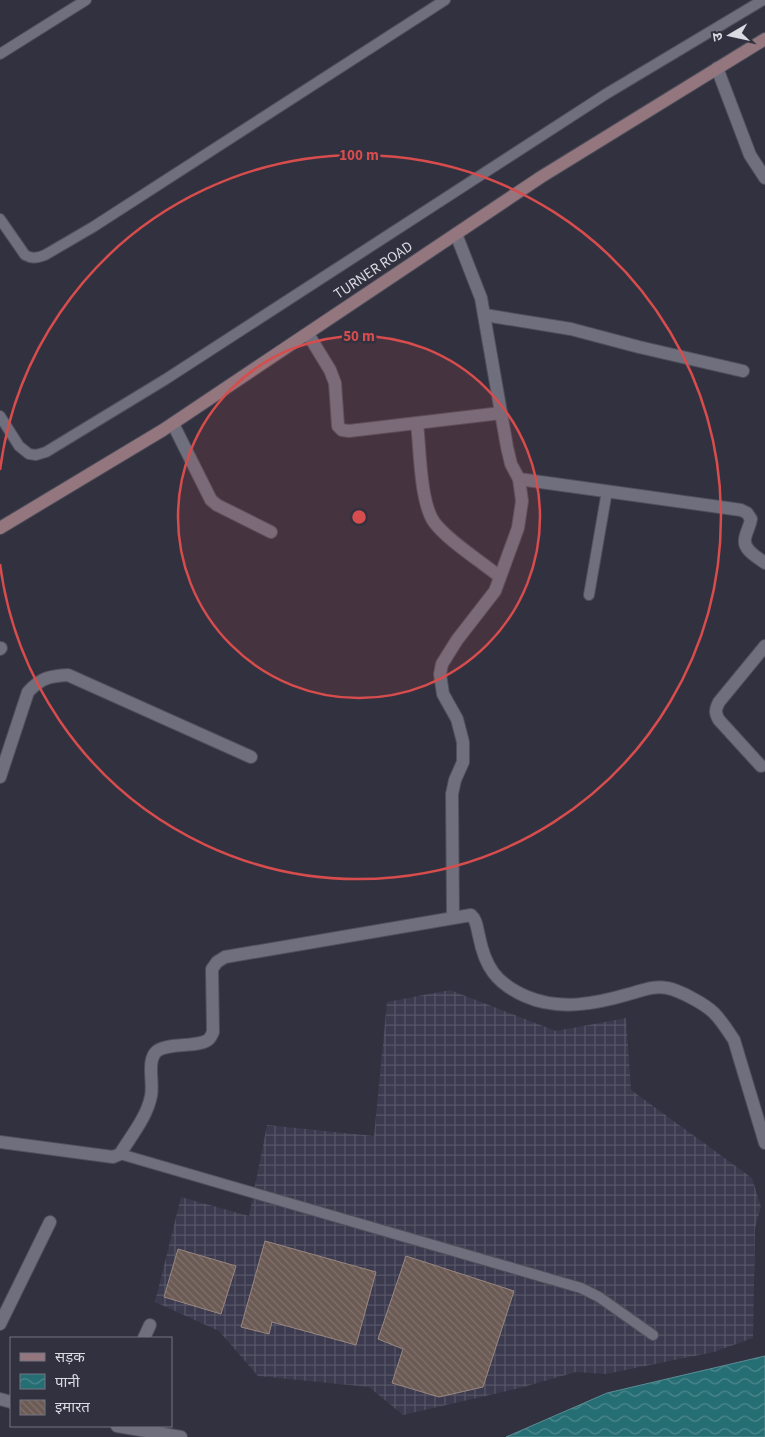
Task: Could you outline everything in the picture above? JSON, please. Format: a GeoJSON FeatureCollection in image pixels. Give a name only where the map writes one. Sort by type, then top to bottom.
{"type":"FeatureCollection","features":[{"type":"Feature","properties":{"kind":"main road","name":"TURNER ROAD"},"geometry":{"type":"LineString","coordinates":[[0,528],[173,424],[541,178],[765,39]]}},
{"type":"Feature","properties":{"kind":"street"},"geometry":{"type":"LineString","coordinates":[[717,68],[750,155],[765,178]]}},
{"type":"Feature","properties":{"kind":"street"},"geometry":{"type":"LineString","coordinates":[[453,917],[452,794],[455,780],[463,762],[463,742],[457,719],[443,694],[440,674],[442,664],[457,640],[495,591],[518,528],[522,501],[519,479],[511,464],[481,298],[456,234]]}},
{"type":"Feature","properties":{"kind":"street"},"geometry":{"type":"LineString","coordinates":[[485,315],[571,329],[743,371]]}},
{"type":"Feature","properties":{"kind":"street"},"geometry":{"type":"LineString","coordinates":[[308,334],[330,370],[335,383],[337,421],[338,426],[342,430],[349,432],[501,413]]}},
{"type":"Feature","properties":{"kind":"street"},"geometry":{"type":"LineString","coordinates":[[417,423],[425,503],[433,520],[441,530],[500,577]]}},
{"type":"Feature","properties":{"kind":"street"},"geometry":{"type":"LineString","coordinates":[[173,424],[211,500],[217,506],[271,532]]}},
{"type":"Feature","properties":{"kind":"street"},"geometry":{"type":"LineString","coordinates":[[519,479],[741,510],[747,513],[750,519],[745,545],[765,563]]}},
{"type":"Feature","properties":{"kind":"street"},"geometry":{"type":"LineString","coordinates":[[761,766],[719,720],[716,715],[716,709],[719,702],[765,646]]}},
{"type":"Feature","properties":{"kind":"street"},"geometry":{"type":"LineString","coordinates":[[0,777],[28,692],[37,682],[52,676],[68,675],[251,756]]}},
{"type":"Feature","properties":{"kind":"street"},"geometry":{"type":"LineString","coordinates":[[0,1142],[114,1157],[120,1154],[147,1110],[151,1096],[152,1057],[162,1048],[203,1042],[209,1039],[213,1032],[212,969],[217,962],[225,957],[471,915],[474,917],[483,955],[490,970],[507,987],[527,997],[550,1004],[578,1005],[604,1001],[653,988],[667,988],[713,1011],[734,1040],[765,1142]]}},
{"type":"Feature","properties":{"kind":"street"},"geometry":{"type":"LineString","coordinates":[[0,1324],[50,1222]]}},
{"type":"Feature","properties":{"kind":"street"},"geometry":{"type":"LineString","coordinates":[[144,1337],[150,1325]]}},
{"type":"Feature","properties":{"kind":"street"},"geometry":{"type":"LineString","coordinates":[[123,1427],[181,1437]]}},
{"type":"Feature","properties":{"kind":"lane"},"geometry":{"type":"LineString","coordinates":[[0,54],[86,0]]}},
{"type":"Feature","properties":{"kind":"lane"},"geometry":{"type":"LineString","coordinates":[[0,219],[25,255],[31,258],[38,258],[45,255],[93,227],[445,0]]}},
{"type":"Feature","properties":{"kind":"lane"},"geometry":{"type":"LineString","coordinates":[[0,416],[24,451],[36,455],[46,452],[166,379],[606,94],[763,0]]}},
{"type":"Feature","properties":{"kind":"lane"},"geometry":{"type":"LineString","coordinates":[[590,595],[607,491]]}},
{"type":"Feature","properties":{"kind":"lane"},"geometry":{"type":"LineString","coordinates":[[120,1154],[581,1288],[599,1296],[653,1335]]}},
{"type":"Feature","properties":{"kind":"shaded area"},"geometry":{"type":"Polygon","coordinates":[[[450,990],[556,1031],[626,1018],[631,1090],[752,1178],[761,1207],[755,1228],[753,1338],[714,1352],[606,1374],[576,1372],[520,1388],[403,1415],[369,1387],[258,1376],[219,1331],[155,1302],[181,1197],[249,1216],[267,1125],[374,1136],[387,1002],[450,990]]]}},
{"type":"Feature","properties":{"kind":"water"},"geometry":{"type":"Polygon","coordinates":[[[765,1356],[765,1437],[506,1437],[607,1393],[765,1356]]]}},
{"type":"Feature","properties":{"kind":"building"},"geometry":{"type":"Polygon","coordinates":[[[265,1241],[376,1272],[356,1345],[272,1322],[269,1334],[241,1327],[265,1241]]]}},
{"type":"Feature","properties":{"kind":"building"},"geometry":{"type":"Polygon","coordinates":[[[178,1249],[236,1266],[221,1314],[164,1297],[178,1249]]]}},
{"type":"Feature","properties":{"kind":"building"},"geometry":{"type":"Polygon","coordinates":[[[406,1256],[514,1291],[483,1387],[439,1397],[392,1383],[403,1349],[378,1339],[406,1256]]]}}]}
